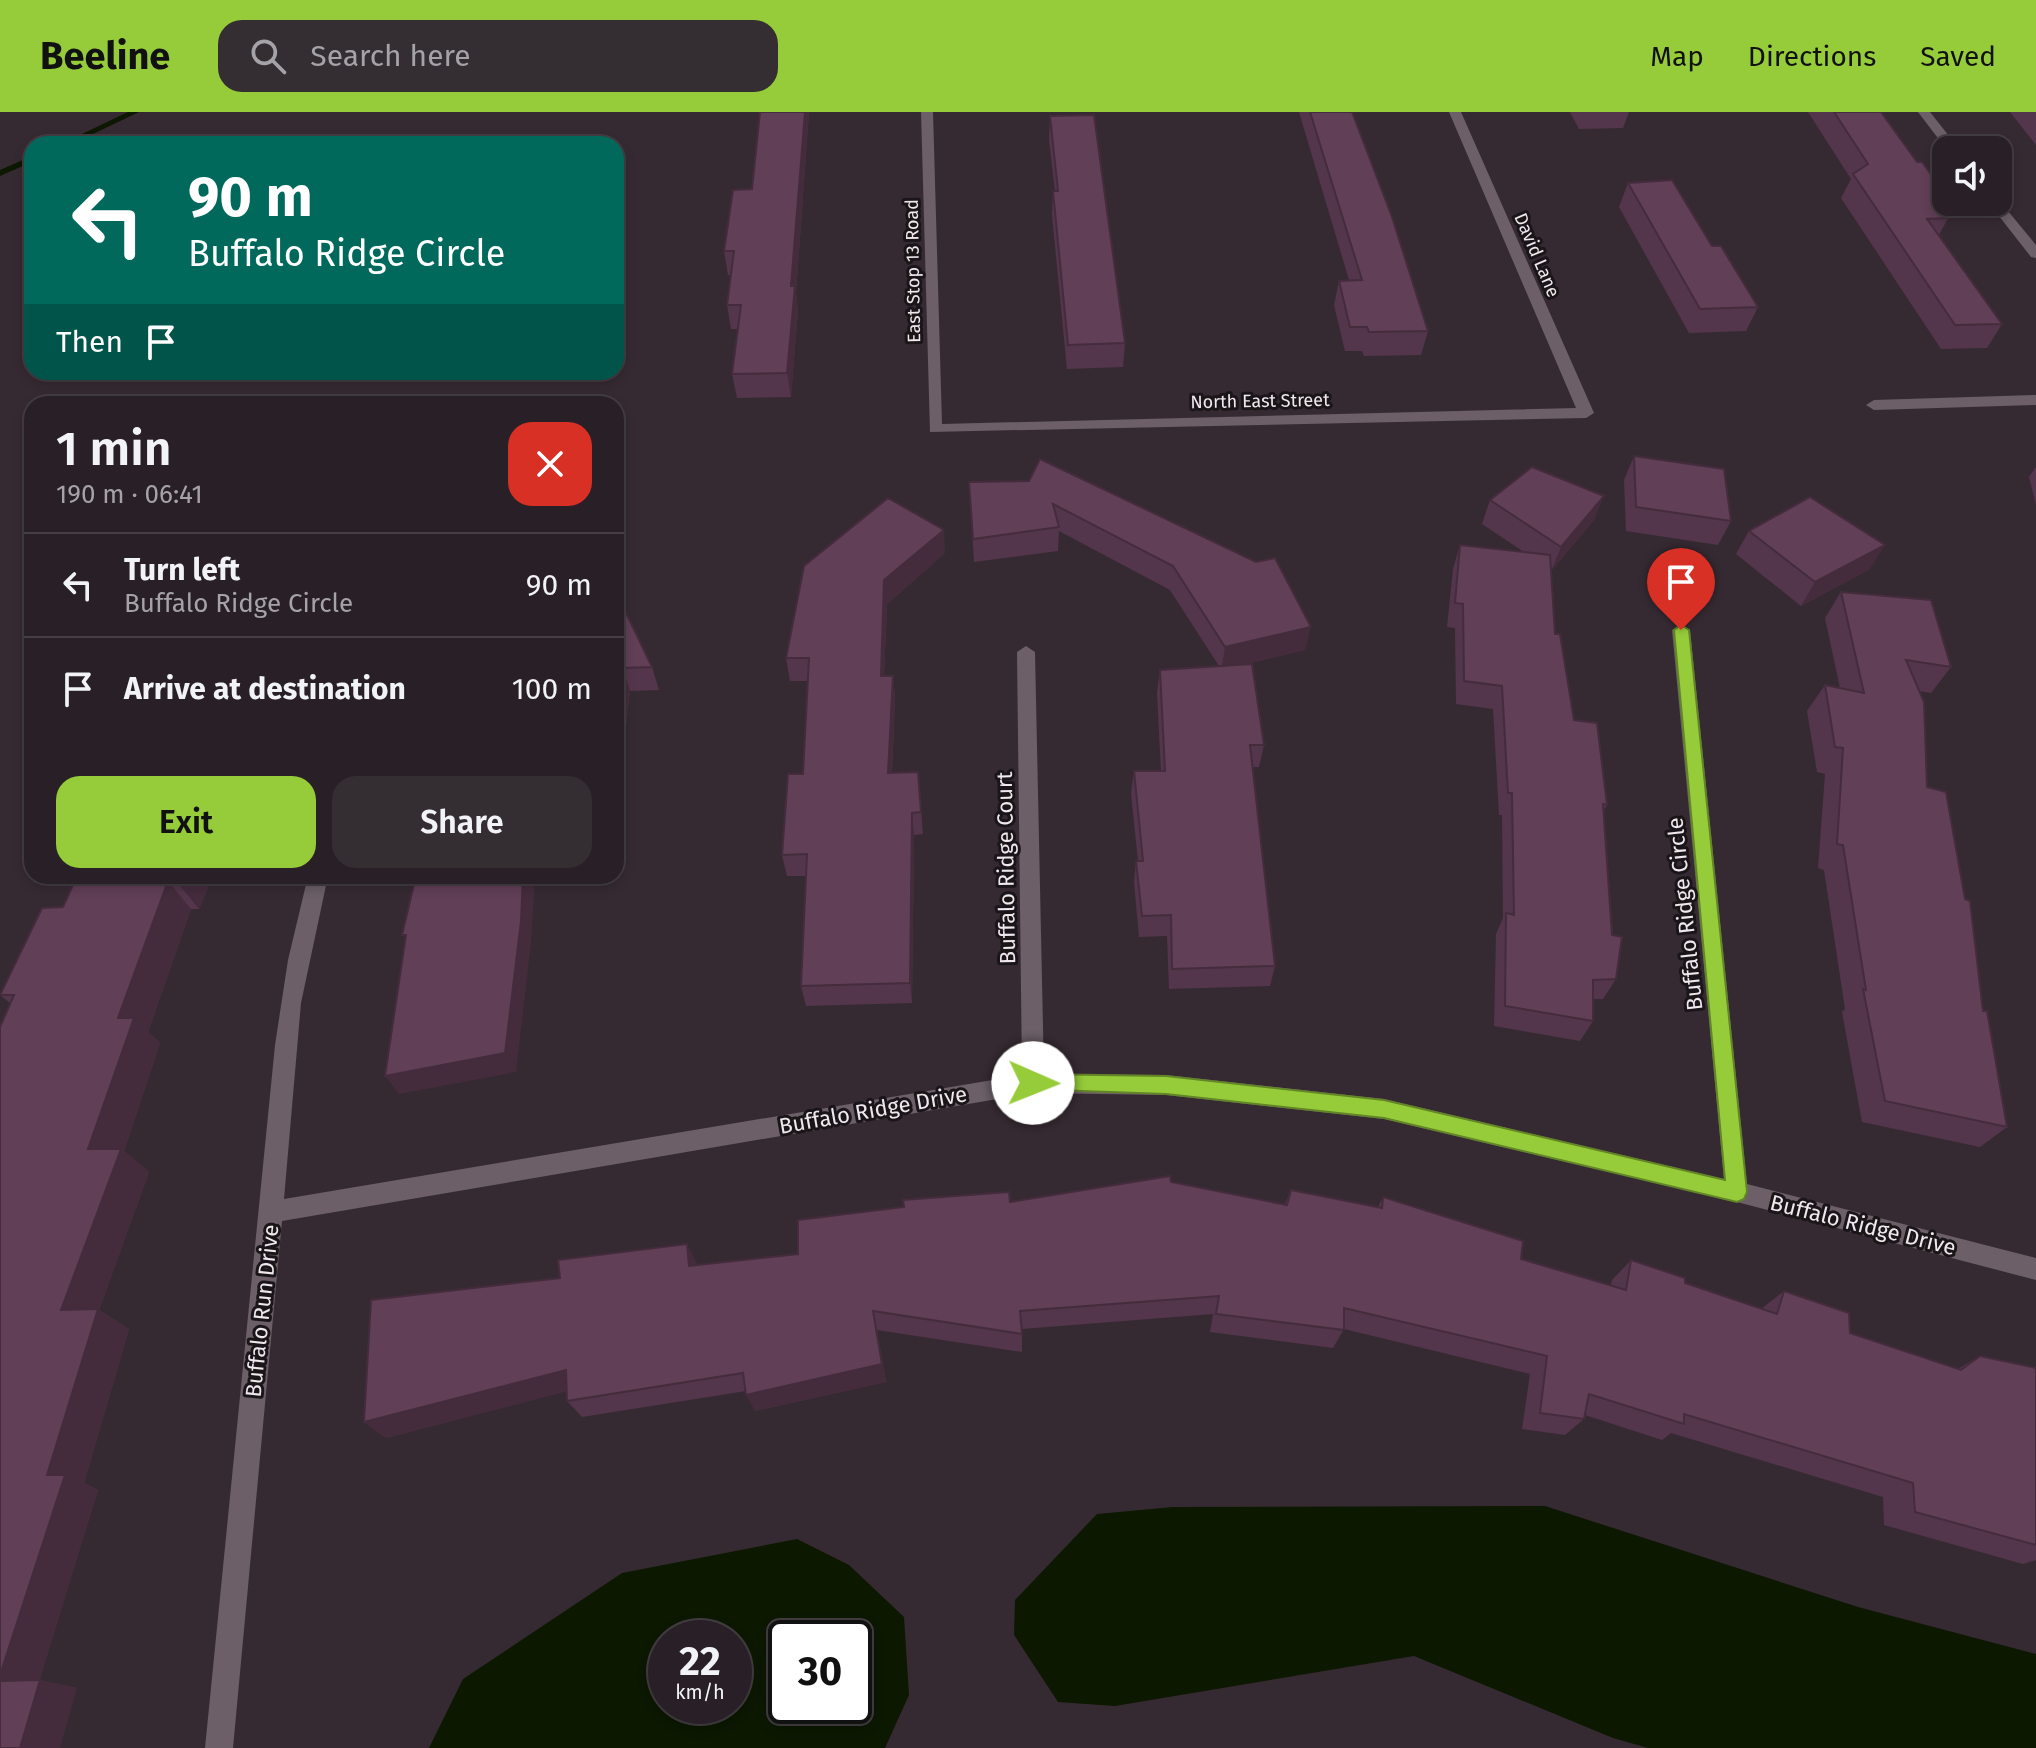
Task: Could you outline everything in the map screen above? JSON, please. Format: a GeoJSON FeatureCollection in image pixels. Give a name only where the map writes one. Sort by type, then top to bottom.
{"type":"FeatureCollection","features":[{"type":"Feature","properties":{"kind":"street","name":"East Stop 13 Road"},"geometry":{"type":"LineString","coordinates":[[927,112],[935,429]]}},
{"type":"Feature","properties":{"kind":"street","name":"David Lane"},"geometry":{"type":"LineString","coordinates":[[1455,112],[1586,413]]}},
{"type":"Feature","properties":{"kind":"street"},"geometry":{"type":"LineString","coordinates":[[1924,112],[1943,136]]}},
{"type":"Feature","properties":{"kind":"street"},"geometry":{"type":"LineString","coordinates":[[2006,216],[2036,254]]}},
{"type":"Feature","properties":{"kind":"street"},"geometry":{"type":"LineString","coordinates":[[1874,405],[2036,400]]}},
{"type":"Feature","properties":{"kind":"street","name":"North East Street"},"geometry":{"type":"LineString","coordinates":[[935,429],[1586,413]]}},
{"type":"Feature","properties":{"kind":"street","name":"Buffalo Ridge Circle"},"geometry":{"type":"LineString","coordinates":[[1681,630],[1737,1192]]}},
{"type":"Feature","properties":{"kind":"street","name":"Buffalo Ridge Court"},"geometry":{"type":"LineString","coordinates":[[1026,652],[1033,1083]]}},
{"type":"Feature","properties":{"kind":"street","name":"Buffalo Run Drive"},"geometry":{"type":"LineString","coordinates":[[219,1748],[292,990],[302,930],[316,884]]}},
{"type":"Feature","properties":{"kind":"street","name":"Buffalo Ridge Drive"},"geometry":{"type":"LineString","coordinates":[[272,1212],[1033,1083],[1166,1085],[1384,1109],[1737,1192],[2036,1269]]}},
{"type":"Feature","properties":{"kind":"shaded area"},"geometry":{"type":"Polygon","coordinates":[[[1545,1506],[1858,1607],[2036,1654],[2036,1748],[1648,1748],[1613,1738],[1414,1656],[1115,1706],[1058,1702],[1014,1635],[1015,1600],[1097,1514],[1173,1507],[1545,1506]]]}},
{"type":"Feature","properties":{"kind":"shaded area"},"geometry":{"type":"Polygon","coordinates":[[[797,1539],[849,1565],[904,1617],[909,1695],[885,1748],[429,1748],[463,1679],[622,1573],[797,1539]]]}},
{"type":"Feature","properties":{"kind":"building"},"geometry":{"type":"Polygon","coordinates":[[[760,112],[805,112],[787,373],[732,374],[741,305],[727,305],[734,251],[724,251],[733,190],[752,189],[760,112]]]}},
{"type":"Feature","properties":{"kind":"building"},"geometry":{"type":"Polygon","coordinates":[[[1310,112],[1352,112],[1392,217],[1428,331],[1369,332],[1367,327],[1350,327],[1339,281],[1362,280],[1310,112]]]}},
{"type":"Feature","properties":{"kind":"building"},"geometry":{"type":"Polygon","coordinates":[[[1834,112],[1881,112],[1917,162],[1922,162],[1932,176],[1932,216],[1948,218],[1927,219],[2002,324],[1955,325],[1853,174],[1868,164],[1834,112]]]}},
{"type":"Feature","properties":{"kind":"building"},"geometry":{"type":"Polygon","coordinates":[[[1094,115],[1125,343],[1068,345],[1053,191],[1058,191],[1050,116],[1094,115]]]}},
{"type":"Feature","properties":{"kind":"building"},"geometry":{"type":"Polygon","coordinates":[[[1672,180],[1712,246],[1721,246],[1758,307],[1700,309],[1628,183],[1672,180]]]}},
{"type":"Feature","properties":{"kind":"building"},"geometry":{"type":"Polygon","coordinates":[[[1634,456],[1724,469],[1731,521],[1636,507],[1634,456]]]}},
{"type":"Feature","properties":{"kind":"building"},"geometry":{"type":"Polygon","coordinates":[[[1040,459],[1256,562],[1275,558],[1311,627],[1225,647],[1173,566],[1053,504],[1059,527],[973,539],[969,482],[1029,481],[1040,459]]]}},
{"type":"Feature","properties":{"kind":"building"},"geometry":{"type":"Polygon","coordinates":[[[1532,467],[1604,496],[1561,547],[1490,500],[1532,467]]]}},
{"type":"Feature","properties":{"kind":"building"},"geometry":{"type":"Polygon","coordinates":[[[1810,497],[1885,545],[1815,582],[1749,531],[1810,497]]]}},
{"type":"Feature","properties":{"kind":"building"},"geometry":{"type":"Polygon","coordinates":[[[888,498],[944,530],[884,580],[881,676],[893,676],[888,773],[918,772],[921,812],[912,813],[910,983],[801,986],[807,854],[782,855],[788,774],[803,774],[809,658],[786,658],[804,566],[888,498]]]}},
{"type":"Feature","properties":{"kind":"building"},"geometry":{"type":"Polygon","coordinates":[[[1460,545],[1550,555],[1555,634],[1560,634],[1574,720],[1597,723],[1607,805],[1603,804],[1612,935],[1622,937],[1616,979],[1593,980],[1593,1021],[1505,1006],[1506,913],[1514,915],[1512,793],[1508,793],[1502,686],[1464,681],[1463,604],[1455,603],[1460,545]]]}},
{"type":"Feature","properties":{"kind":"building"},"geometry":{"type":"Polygon","coordinates":[[[1841,592],[1931,600],[1951,667],[1906,660],[1924,702],[1927,787],[1946,792],[1965,899],[1970,901],[1983,1011],[1987,1011],[2007,1127],[1885,1101],[1863,989],[1866,990],[1843,845],[1837,844],[1843,748],[1835,747],[1825,685],[1864,693],[1841,592]]]}},
{"type":"Feature","properties":{"kind":"building"},"geometry":{"type":"Polygon","coordinates":[[[624,609],[652,667],[624,668],[624,609]]]}},
{"type":"Feature","properties":{"kind":"building"},"geometry":{"type":"Polygon","coordinates":[[[1252,664],[1264,745],[1250,745],[1275,966],[1172,969],[1171,915],[1142,916],[1136,861],[1143,861],[1134,771],[1165,771],[1160,670],[1252,664]]]}},
{"type":"Feature","properties":{"kind":"building"},"geometry":{"type":"Polygon","coordinates":[[[73,884],[167,884],[118,1018],[134,1018],[88,1149],[121,1149],[61,1310],[98,1309],[47,1475],[65,1475],[0,1675],[0,1027],[14,995],[0,995],[42,908],[63,907],[73,884]]]}},
{"type":"Feature","properties":{"kind":"building"},"geometry":{"type":"Polygon","coordinates":[[[414,884],[523,884],[505,1053],[385,1076],[406,935],[402,935],[414,884]]]}},
{"type":"Feature","properties":{"kind":"building"},"geometry":{"type":"Polygon","coordinates":[[[1170,1176],[1171,1182],[1287,1205],[1291,1190],[1382,1208],[1383,1197],[1523,1241],[1521,1259],[1626,1290],[1631,1260],[1685,1278],[1685,1283],[1777,1314],[1784,1291],[1849,1313],[1850,1333],[1961,1370],[1980,1356],[2036,1368],[2036,1545],[1915,1512],[1913,1483],[1684,1414],[1684,1424],[1589,1394],[1584,1419],[1540,1413],[1547,1356],[1344,1308],[1344,1330],[1216,1314],[1219,1296],[1020,1311],[1022,1334],[873,1311],[882,1364],[746,1395],[743,1373],[567,1401],[566,1370],[364,1422],[371,1300],[560,1278],[558,1260],[687,1244],[689,1266],[798,1254],[798,1220],[904,1207],[903,1200],[1009,1192],[1010,1202],[1170,1176]]]}},
{"type":"Feature","properties":{"kind":"building"},"geometry":{"type":"Polygon","coordinates":[[[40,1680],[20,1748],[0,1748],[0,1681],[40,1680]]]}},
{"type":"Feature","properties":{"kind":"waterway"},"geometry":{"type":"LineString","coordinates":[[82,136],[135,112]]}},
{"type":"Feature","properties":{"kind":"waterway"},"geometry":{"type":"LineString","coordinates":[[0,173],[24,162]]}},
{"type":"Feature","properties":{"kind":"route"},"geometry":{"type":"LineString","coordinates":[[1033,1083],[1166,1085],[1384,1109],[1737,1192],[1681,630]]}}]}
